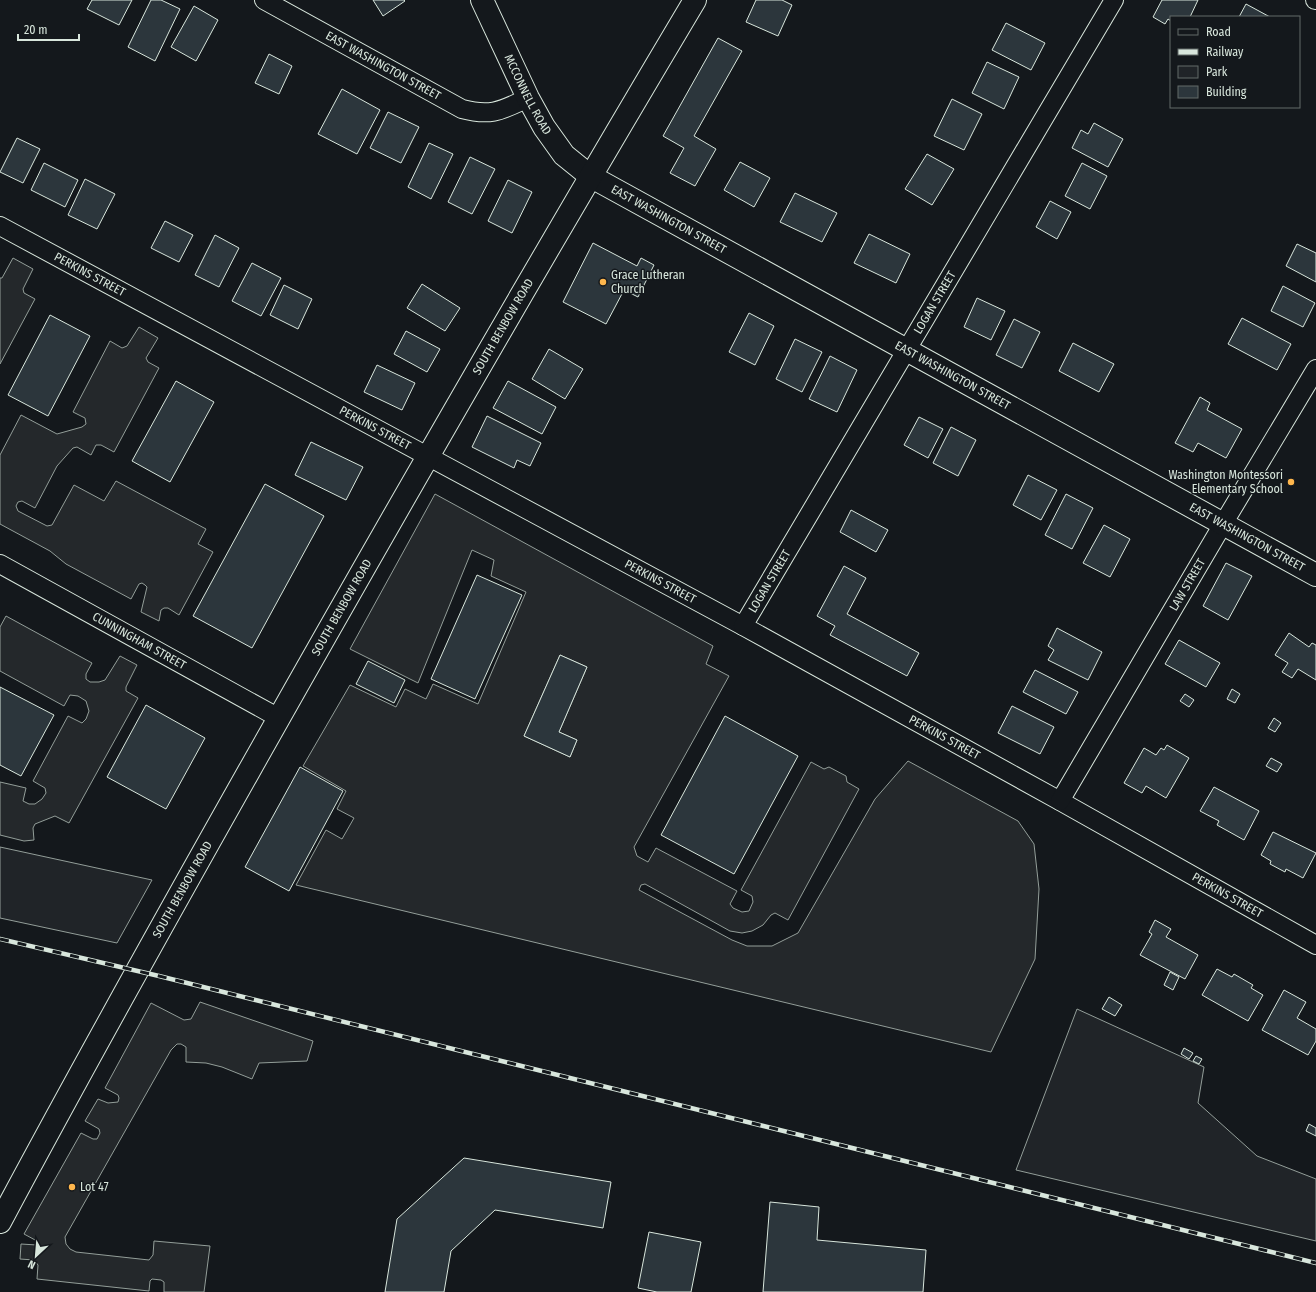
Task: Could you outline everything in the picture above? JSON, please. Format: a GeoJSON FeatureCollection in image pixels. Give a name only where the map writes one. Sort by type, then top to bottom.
{"type":"FeatureCollection","features":[{"type":"Feature","properties":{"kind":"street","name":"EAST WASHINGTON STREET"},"geometry":{"type":"LineString","coordinates":[[264,0],[462,109],[483,113],[494,113],[528,98]]}},
{"type":"Feature","properties":{"kind":"street","name":"MCCONNELL ROAD"},"geometry":{"type":"LineString","coordinates":[[482,0],[528,98],[544,127],[564,155],[590,176]]}},
{"type":"Feature","properties":{"kind":"street","name":"SOUTH BENBOW ROAD"},"geometry":{"type":"LineString","coordinates":[[0,1222],[66,1098],[428,455],[694,0]]}},
{"type":"Feature","properties":{"kind":"street","name":"LOGAN STREET"},"geometry":{"type":"LineString","coordinates":[[743,626],[1114,0]]}},
{"type":"Feature","properties":{"kind":"street","name":"EAST WASHINGTON STREET"},"geometry":{"type":"LineString","coordinates":[[590,176],[1316,575]]}},
{"type":"Feature","properties":{"kind":"street","name":"PERKINS STREET"},"geometry":{"type":"LineString","coordinates":[[0,226],[428,455],[743,626],[1060,801],[1316,946]]}},
{"type":"Feature","properties":{"kind":"street","name":"LAW STREET"},"geometry":{"type":"LineString","coordinates":[[1060,801],[1316,369]]}},
{"type":"Feature","properties":{"kind":"street","name":"CUNNINGHAM STREET"},"geometry":{"type":"LineString","coordinates":[[0,564],[279,718]]}},
{"type":"Feature","properties":{"kind":"green space"},"geometry":{"type":"Polygon","coordinates":[[[0,847],[152,880],[117,943],[0,918],[0,847]]]}},
{"type":"Feature","properties":{"kind":"green space"},"geometry":{"type":"Polygon","coordinates":[[[1077,1009],[1204,1067],[1198,1103],[1257,1156],[1316,1179],[1316,1241],[1016,1170],[1077,1009]]]}},
{"type":"Feature","properties":{"kind":"shaded area"},"geometry":{"type":"Polygon","coordinates":[[[13,258],[33,269],[23,289],[24,293],[35,299],[0,364],[0,278],[2,278],[13,258]]]}},
{"type":"Feature","properties":{"kind":"shaded area"},"geometry":{"type":"Polygon","coordinates":[[[139,327],[158,338],[146,358],[148,362],[159,368],[114,452],[101,445],[96,445],[91,455],[77,447],[73,448],[57,466],[35,508],[22,501],[18,502],[16,506],[18,511],[47,526],[52,525],[74,485],[104,501],[116,481],[206,529],[198,544],[213,552],[179,615],[168,608],[164,608],[161,610],[159,621],[141,612],[147,587],[142,583],[139,584],[131,599],[66,564],[50,551],[0,524],[0,455],[21,415],[57,434],[82,427],[86,424],[85,418],[73,412],[110,341],[122,348],[127,346],[139,327]]]}},
{"type":"Feature","properties":{"kind":"shaded area"},"geometry":{"type":"Polygon","coordinates":[[[435,494],[713,646],[706,664],[729,676],[634,847],[637,856],[648,862],[656,848],[737,891],[730,904],[733,908],[742,912],[749,911],[753,902],[752,896],[741,890],[811,762],[824,769],[829,767],[846,776],[847,782],[859,789],[788,920],[775,913],[771,915],[763,925],[752,931],[742,933],[730,931],[645,884],[641,885],[639,890],[732,940],[747,946],[772,946],[798,933],[875,799],[908,761],[1018,821],[1034,844],[1039,889],[1035,959],[991,1052],[296,885],[326,830],[342,839],[354,818],[337,809],[346,791],[303,766],[350,685],[396,707],[405,689],[426,699],[433,684],[478,704],[526,592],[491,576],[494,560],[472,550],[418,683],[350,649],[435,494]],[[560,655],[524,736],[570,757],[577,740],[559,732],[587,667],[560,655]]]}},
{"type":"Feature","properties":{"kind":"shaded area"},"geometry":{"type":"Polygon","coordinates":[[[6,616],[92,663],[86,674],[86,679],[90,682],[105,680],[120,656],[137,665],[126,687],[126,691],[138,698],[69,823],[55,816],[35,824],[33,828],[34,840],[24,841],[0,835],[0,782],[26,788],[23,801],[29,804],[35,804],[42,799],[46,793],[45,788],[33,781],[68,716],[82,723],[86,719],[89,711],[86,701],[78,696],[70,695],[64,706],[0,671],[0,627],[6,616]]]}},
{"type":"Feature","properties":{"kind":"shaded area","name":"Lot 47"},"geometry":{"type":"Polygon","coordinates":[[[200,1002],[313,1041],[307,1061],[259,1063],[252,1079],[222,1067],[206,1063],[186,1062],[186,1047],[181,1044],[177,1044],[171,1050],[65,1237],[66,1244],[70,1249],[76,1252],[149,1260],[153,1255],[154,1241],[210,1246],[204,1292],[164,1292],[164,1282],[161,1280],[152,1279],[150,1281],[149,1291],[37,1279],[38,1265],[34,1260],[20,1259],[21,1244],[37,1245],[37,1241],[24,1234],[81,1133],[93,1139],[97,1139],[100,1133],[99,1129],[85,1121],[98,1099],[108,1103],[118,1102],[118,1095],[105,1088],[151,1003],[184,1020],[191,1019],[200,1002]]]}},
{"type":"Feature","properties":{"kind":"building"},"geometry":{"type":"Polygon","coordinates":[[[92,0],[132,0],[119,25],[87,9],[92,0]]]}},
{"type":"Feature","properties":{"kind":"building"},"geometry":{"type":"Polygon","coordinates":[[[151,0],[161,0],[180,9],[155,61],[128,47],[151,0]]]}},
{"type":"Feature","properties":{"kind":"building"},"geometry":{"type":"Polygon","coordinates":[[[373,0],[404,0],[405,1],[383,16],[373,0]]]}},
{"type":"Feature","properties":{"kind":"building"},"geometry":{"type":"Polygon","coordinates":[[[756,0],[782,0],[792,5],[778,36],[746,22],[756,0]]]}},
{"type":"Feature","properties":{"kind":"building"},"geometry":{"type":"Polygon","coordinates":[[[1162,0],[1198,0],[1190,16],[1170,16],[1170,20],[1168,19],[1165,24],[1153,17],[1162,0]]]}},
{"type":"Feature","properties":{"kind":"building"},"geometry":{"type":"Polygon","coordinates":[[[1246,4],[1268,16],[1240,16],[1246,4]]]}},
{"type":"Feature","properties":{"kind":"building"},"geometry":{"type":"Polygon","coordinates":[[[194,6],[218,20],[196,61],[171,47],[194,6]]]}},
{"type":"Feature","properties":{"kind":"building"},"geometry":{"type":"Polygon","coordinates":[[[1006,23],[1045,43],[1031,70],[992,50],[1006,23]]]}},
{"type":"Feature","properties":{"kind":"building"},"geometry":{"type":"Polygon","coordinates":[[[718,38],[742,51],[694,136],[716,149],[695,186],[670,173],[684,148],[663,136],[718,38]]]}},
{"type":"Feature","properties":{"kind":"building"},"geometry":{"type":"Polygon","coordinates":[[[269,54],[292,66],[279,94],[255,83],[269,54]]]}},
{"type":"Feature","properties":{"kind":"building"},"geometry":{"type":"Polygon","coordinates":[[[987,62],[1019,77],[1004,109],[972,93],[987,62]]]}},
{"type":"Feature","properties":{"kind":"building"},"geometry":{"type":"Polygon","coordinates":[[[342,89],[380,110],[357,154],[318,134],[342,89]]]}},
{"type":"Feature","properties":{"kind":"building"},"geometry":{"type":"Polygon","coordinates":[[[952,99],[982,114],[964,150],[934,136],[952,99]]]}},
{"type":"Feature","properties":{"kind":"building"},"geometry":{"type":"Polygon","coordinates":[[[388,112],[419,127],[401,163],[370,148],[388,112]]]}},
{"type":"Feature","properties":{"kind":"building"},"geometry":{"type":"Polygon","coordinates":[[[1094,123],[1123,139],[1108,167],[1072,148],[1081,130],[1088,134],[1094,123]]]}},
{"type":"Feature","properties":{"kind":"building"},"geometry":{"type":"Polygon","coordinates":[[[17,138],[40,149],[23,183],[0,172],[17,138]]]}},
{"type":"Feature","properties":{"kind":"building"},"geometry":{"type":"Polygon","coordinates":[[[429,143],[453,154],[431,199],[408,187],[429,143]]]}},
{"type":"Feature","properties":{"kind":"building"},"geometry":{"type":"Polygon","coordinates":[[[927,154],[954,169],[932,205],[905,189],[927,154]]]}},
{"type":"Feature","properties":{"kind":"building"},"geometry":{"type":"Polygon","coordinates":[[[470,157],[495,169],[472,214],[448,202],[470,157]]]}},
{"type":"Feature","properties":{"kind":"building"},"geometry":{"type":"Polygon","coordinates":[[[740,162],[770,178],[754,207],[724,190],[740,162]]]}},
{"type":"Feature","properties":{"kind":"building"},"geometry":{"type":"Polygon","coordinates":[[[44,163],[78,180],[65,207],[31,190],[44,163]]]}},
{"type":"Feature","properties":{"kind":"building"},"geometry":{"type":"Polygon","coordinates":[[[1082,163],[1107,176],[1090,209],[1065,196],[1082,163]]]}},
{"type":"Feature","properties":{"kind":"building"},"geometry":{"type":"Polygon","coordinates":[[[85,179],[115,194],[97,229],[68,215],[85,179]]]}},
{"type":"Feature","properties":{"kind":"building"},"geometry":{"type":"Polygon","coordinates":[[[508,180],[532,192],[512,233],[488,221],[508,180]]]}},
{"type":"Feature","properties":{"kind":"building"},"geometry":{"type":"Polygon","coordinates":[[[795,193],[837,213],[822,242],[780,222],[795,193]]]}},
{"type":"Feature","properties":{"kind":"building"},"geometry":{"type":"Polygon","coordinates":[[[1050,201],[1071,212],[1057,239],[1036,227],[1050,201]]]}},
{"type":"Feature","properties":{"kind":"building"},"geometry":{"type":"Polygon","coordinates":[[[165,221],[193,235],[179,262],[151,248],[165,221]]]}},
{"type":"Feature","properties":{"kind":"building"},"geometry":{"type":"Polygon","coordinates":[[[869,234],[910,254],[896,283],[854,263],[869,234]]]}},
{"type":"Feature","properties":{"kind":"building"},"geometry":{"type":"Polygon","coordinates":[[[215,235],[239,248],[219,287],[195,275],[215,235]]]}},
{"type":"Feature","properties":{"kind":"building"},"geometry":{"type":"Polygon","coordinates":[[[593,243],[637,266],[641,258],[654,265],[638,297],[624,290],[606,324],[563,302],[593,243]]]}},
{"type":"Feature","properties":{"kind":"building"},"geometry":{"type":"Polygon","coordinates":[[[1297,244],[1316,253],[1316,282],[1286,266],[1297,244]]]}},
{"type":"Feature","properties":{"kind":"building"},"geometry":{"type":"Polygon","coordinates":[[[252,263],[281,278],[261,316],[232,301],[252,263]]]}},
{"type":"Feature","properties":{"kind":"building"},"geometry":{"type":"Polygon","coordinates":[[[422,284],[460,308],[445,331],[407,308],[422,284]]]}},
{"type":"Feature","properties":{"kind":"building"},"geometry":{"type":"Polygon","coordinates":[[[284,285],[312,299],[298,329],[270,315],[284,285]]]}},
{"type":"Feature","properties":{"kind":"building"},"geometry":{"type":"Polygon","coordinates":[[[1283,286],[1315,303],[1303,327],[1271,311],[1283,286]]]}},
{"type":"Feature","properties":{"kind":"building"},"geometry":{"type":"Polygon","coordinates":[[[977,298],[1005,311],[991,340],[964,327],[977,298]]]}},
{"type":"Feature","properties":{"kind":"building"},"geometry":{"type":"Polygon","coordinates":[[[749,313],[774,326],[755,365],[729,352],[749,313]]]}},
{"type":"Feature","properties":{"kind":"building"},"geometry":{"type":"Polygon","coordinates":[[[50,315],[90,336],[48,416],[8,395],[50,315]]]}},
{"type":"Feature","properties":{"kind":"building"},"geometry":{"type":"Polygon","coordinates":[[[1242,318],[1291,344],[1277,370],[1228,344],[1242,318]]]}},
{"type":"Feature","properties":{"kind":"building"},"geometry":{"type":"Polygon","coordinates":[[[1014,319],[1040,332],[1022,368],[996,355],[1014,319]]]}},
{"type":"Feature","properties":{"kind":"building"},"geometry":{"type":"Polygon","coordinates":[[[406,331],[440,349],[427,372],[394,354],[406,331]]]}},
{"type":"Feature","properties":{"kind":"building"},"geometry":{"type":"Polygon","coordinates":[[[795,339],[822,352],[802,392],[776,379],[795,339]]]}},
{"type":"Feature","properties":{"kind":"building"},"geometry":{"type":"Polygon","coordinates":[[[1073,343],[1114,364],[1099,392],[1059,371],[1073,343]]]}},
{"type":"Feature","properties":{"kind":"building"},"geometry":{"type":"Polygon","coordinates":[[[549,349],[583,369],[565,399],[532,379],[549,349]]]}},
{"type":"Feature","properties":{"kind":"building"},"geometry":{"type":"Polygon","coordinates":[[[830,356],[857,370],[837,412],[809,399],[830,356]]]}},
{"type":"Feature","properties":{"kind":"building"},"geometry":{"type":"Polygon","coordinates":[[[377,365],[415,383],[402,410],[364,392],[377,365]]]}},
{"type":"Feature","properties":{"kind":"building"},"geometry":{"type":"Polygon","coordinates":[[[176,381],[214,402],[170,482],[132,461],[176,381]]]}},
{"type":"Feature","properties":{"kind":"building"},"geometry":{"type":"Polygon","coordinates":[[[508,381],[556,407],[542,434],[493,408],[508,381]]]}},
{"type":"Feature","properties":{"kind":"building"},"geometry":{"type":"Polygon","coordinates":[[[1200,397],[1210,403],[1207,410],[1242,429],[1226,458],[1198,443],[1193,452],[1175,443],[1200,397]]]}},
{"type":"Feature","properties":{"kind":"building"},"geometry":{"type":"Polygon","coordinates":[[[487,416],[541,443],[530,466],[517,460],[514,468],[472,447],[487,416]]]}},
{"type":"Feature","properties":{"kind":"building"},"geometry":{"type":"Polygon","coordinates":[[[919,417],[943,429],[928,458],[904,445],[919,417]]]}},
{"type":"Feature","properties":{"kind":"building"},"geometry":{"type":"Polygon","coordinates":[[[951,427],[976,440],[958,476],[933,463],[951,427]]]}},
{"type":"Feature","properties":{"kind":"building"},"geometry":{"type":"Polygon","coordinates":[[[311,442],[363,467],[346,500],[295,475],[311,442]]]}},
{"type":"Feature","properties":{"kind":"building"},"geometry":{"type":"Polygon","coordinates":[[[1028,475],[1057,490],[1041,520],[1013,505],[1028,475]]]}},
{"type":"Feature","properties":{"kind":"building"},"geometry":{"type":"Polygon","coordinates":[[[265,484],[324,516],[252,648],[193,616],[265,484]]]}},
{"type":"Feature","properties":{"kind":"building"},"geometry":{"type":"Polygon","coordinates":[[[1066,494],[1093,508],[1072,549],[1045,535],[1066,494]]]}},
{"type":"Feature","properties":{"kind":"building"},"geometry":{"type":"Polygon","coordinates":[[[851,510],[888,530],[876,552],[840,532],[851,510]]]}},
{"type":"Feature","properties":{"kind":"building"},"geometry":{"type":"Polygon","coordinates":[[[1104,525],[1130,539],[1110,577],[1083,563],[1104,525]]]}},
{"type":"Feature","properties":{"kind":"building"},"geometry":{"type":"Polygon","coordinates":[[[1226,563],[1252,576],[1228,620],[1203,606],[1226,563]]]}},
{"type":"Feature","properties":{"kind":"building"},"geometry":{"type":"Polygon","coordinates":[[[844,566],[866,578],[847,614],[919,653],[907,676],[830,635],[835,626],[817,616],[844,566]]]}},
{"type":"Feature","properties":{"kind":"building"},"geometry":{"type":"Polygon","coordinates":[[[477,575],[522,595],[475,699],[431,679],[477,575]]]}},
{"type":"Feature","properties":{"kind":"building"},"geometry":{"type":"Polygon","coordinates":[[[1057,628],[1102,652],[1088,680],[1048,660],[1054,650],[1048,646],[1057,628]]]}},
{"type":"Feature","properties":{"kind":"building"},"geometry":{"type":"Polygon","coordinates":[[[1289,633],[1309,647],[1312,643],[1316,645],[1316,680],[1298,669],[1292,678],[1282,672],[1288,663],[1275,655],[1289,633]]]}},
{"type":"Feature","properties":{"kind":"building"},"geometry":{"type":"Polygon","coordinates":[[[1179,640],[1220,663],[1206,687],[1165,664],[1179,640]]]}},
{"type":"Feature","properties":{"kind":"building"},"geometry":{"type":"Polygon","coordinates":[[[560,655],[587,667],[559,732],[577,740],[570,757],[524,736],[560,655]]]}},
{"type":"Feature","properties":{"kind":"building"},"geometry":{"type":"Polygon","coordinates":[[[368,661],[405,680],[394,703],[356,684],[368,661]]]}},
{"type":"Feature","properties":{"kind":"building"},"geometry":{"type":"Polygon","coordinates":[[[1035,670],[1078,692],[1066,714],[1023,692],[1035,670]]]}},
{"type":"Feature","properties":{"kind":"building"},"geometry":{"type":"Polygon","coordinates":[[[0,687],[54,715],[21,776],[0,765],[0,687]]]}},
{"type":"Feature","properties":{"kind":"building"},"geometry":{"type":"Polygon","coordinates":[[[1232,689],[1240,694],[1235,703],[1227,699],[1232,689]]]}},
{"type":"Feature","properties":{"kind":"building"},"geometry":{"type":"Polygon","coordinates":[[[1185,694],[1194,700],[1189,707],[1180,701],[1185,694]]]}},
{"type":"Feature","properties":{"kind":"building"},"geometry":{"type":"Polygon","coordinates":[[[146,705],[205,738],[166,809],[107,777],[146,705]]]}},
{"type":"Feature","properties":{"kind":"building"},"geometry":{"type":"Polygon","coordinates":[[[1012,706],[1054,727],[1040,754],[998,733],[1012,706]]]}},
{"type":"Feature","properties":{"kind":"building"},"geometry":{"type":"Polygon","coordinates":[[[725,716],[798,756],[734,874],[661,835],[725,716]]]}},
{"type":"Feature","properties":{"kind":"building"},"geometry":{"type":"Polygon","coordinates":[[[1274,718],[1281,723],[1275,732],[1268,728],[1274,718]]]}},
{"type":"Feature","properties":{"kind":"building"},"geometry":{"type":"Polygon","coordinates":[[[1167,745],[1189,758],[1166,798],[1146,786],[1142,793],[1124,783],[1144,748],[1156,755],[1161,748],[1164,750],[1167,745]]]}},
{"type":"Feature","properties":{"kind":"building"},"geometry":{"type":"Polygon","coordinates":[[[1271,758],[1282,764],[1277,772],[1266,766],[1271,758]]]}},
{"type":"Feature","properties":{"kind":"building"},"geometry":{"type":"Polygon","coordinates":[[[300,767],[343,791],[289,891],[245,867],[300,767]]]}},
{"type":"Feature","properties":{"kind":"building"},"geometry":{"type":"Polygon","coordinates":[[[1214,787],[1259,811],[1244,840],[1217,825],[1219,821],[1200,811],[1214,787]]]}},
{"type":"Feature","properties":{"kind":"building"},"geometry":{"type":"Polygon","coordinates":[[[1273,832],[1316,853],[1303,878],[1286,869],[1285,872],[1270,864],[1271,861],[1261,855],[1273,832]]]}},
{"type":"Feature","properties":{"kind":"building"},"geometry":{"type":"Polygon","coordinates":[[[1155,920],[1171,929],[1166,937],[1198,955],[1185,979],[1140,955],[1152,934],[1149,932],[1155,920]]]}},
{"type":"Feature","properties":{"kind":"building"},"geometry":{"type":"Polygon","coordinates":[[[1217,969],[1232,977],[1234,974],[1253,985],[1251,988],[1263,995],[1248,1021],[1202,995],[1217,969]]]}},
{"type":"Feature","properties":{"kind":"building"},"geometry":{"type":"Polygon","coordinates":[[[1170,972],[1179,977],[1173,990],[1164,985],[1170,972]]]}},
{"type":"Feature","properties":{"kind":"building"},"geometry":{"type":"Polygon","coordinates":[[[1284,990],[1306,1002],[1297,1018],[1316,1029],[1316,1041],[1308,1055],[1262,1030],[1284,990]]]}},
{"type":"Feature","properties":{"kind":"building"},"geometry":{"type":"Polygon","coordinates":[[[1109,997],[1122,1005],[1115,1016],[1102,1009],[1109,997]]]}},
{"type":"Feature","properties":{"kind":"building"},"geometry":{"type":"Polygon","coordinates":[[[1184,1048],[1193,1053],[1189,1059],[1181,1054],[1184,1048]]]}},
{"type":"Feature","properties":{"kind":"building"},"geometry":{"type":"Polygon","coordinates":[[[1196,1056],[1202,1059],[1199,1064],[1193,1061],[1196,1056]]]}},
{"type":"Feature","properties":{"kind":"building"},"geometry":{"type":"Polygon","coordinates":[[[1309,1124],[1316,1128],[1316,1136],[1306,1131],[1309,1124]]]}},
{"type":"Feature","properties":{"kind":"building"},"geometry":{"type":"Polygon","coordinates":[[[464,1158],[611,1182],[603,1228],[495,1210],[451,1251],[444,1292],[385,1292],[397,1219],[464,1158]]]}},
{"type":"Feature","properties":{"kind":"building"},"geometry":{"type":"Polygon","coordinates":[[[770,1202],[819,1207],[817,1240],[926,1250],[923,1292],[763,1292],[770,1202]]]}},
{"type":"Feature","properties":{"kind":"building"},"geometry":{"type":"Polygon","coordinates":[[[649,1232],[701,1242],[691,1292],[657,1292],[638,1288],[649,1232]]]}},
{"type":"Feature","properties":{"kind":"railway"},"geometry":{"type":"LineString","coordinates":[[0,939],[159,976],[1316,1263]]}},
{"type":"Feature","properties":{"kind":"place","name":"Grace Lutheran Church"},"geometry":{"type":"Point","coordinates":[603,282]}},
{"type":"Feature","properties":{"kind":"place","name":"Washington Montessori Elementary School"},"geometry":{"type":"Point","coordinates":[1291,482]}},
{"type":"Feature","properties":{"kind":"place","name":"Lot 47"},"geometry":{"type":"Point","coordinates":[72,1187]}}]}
